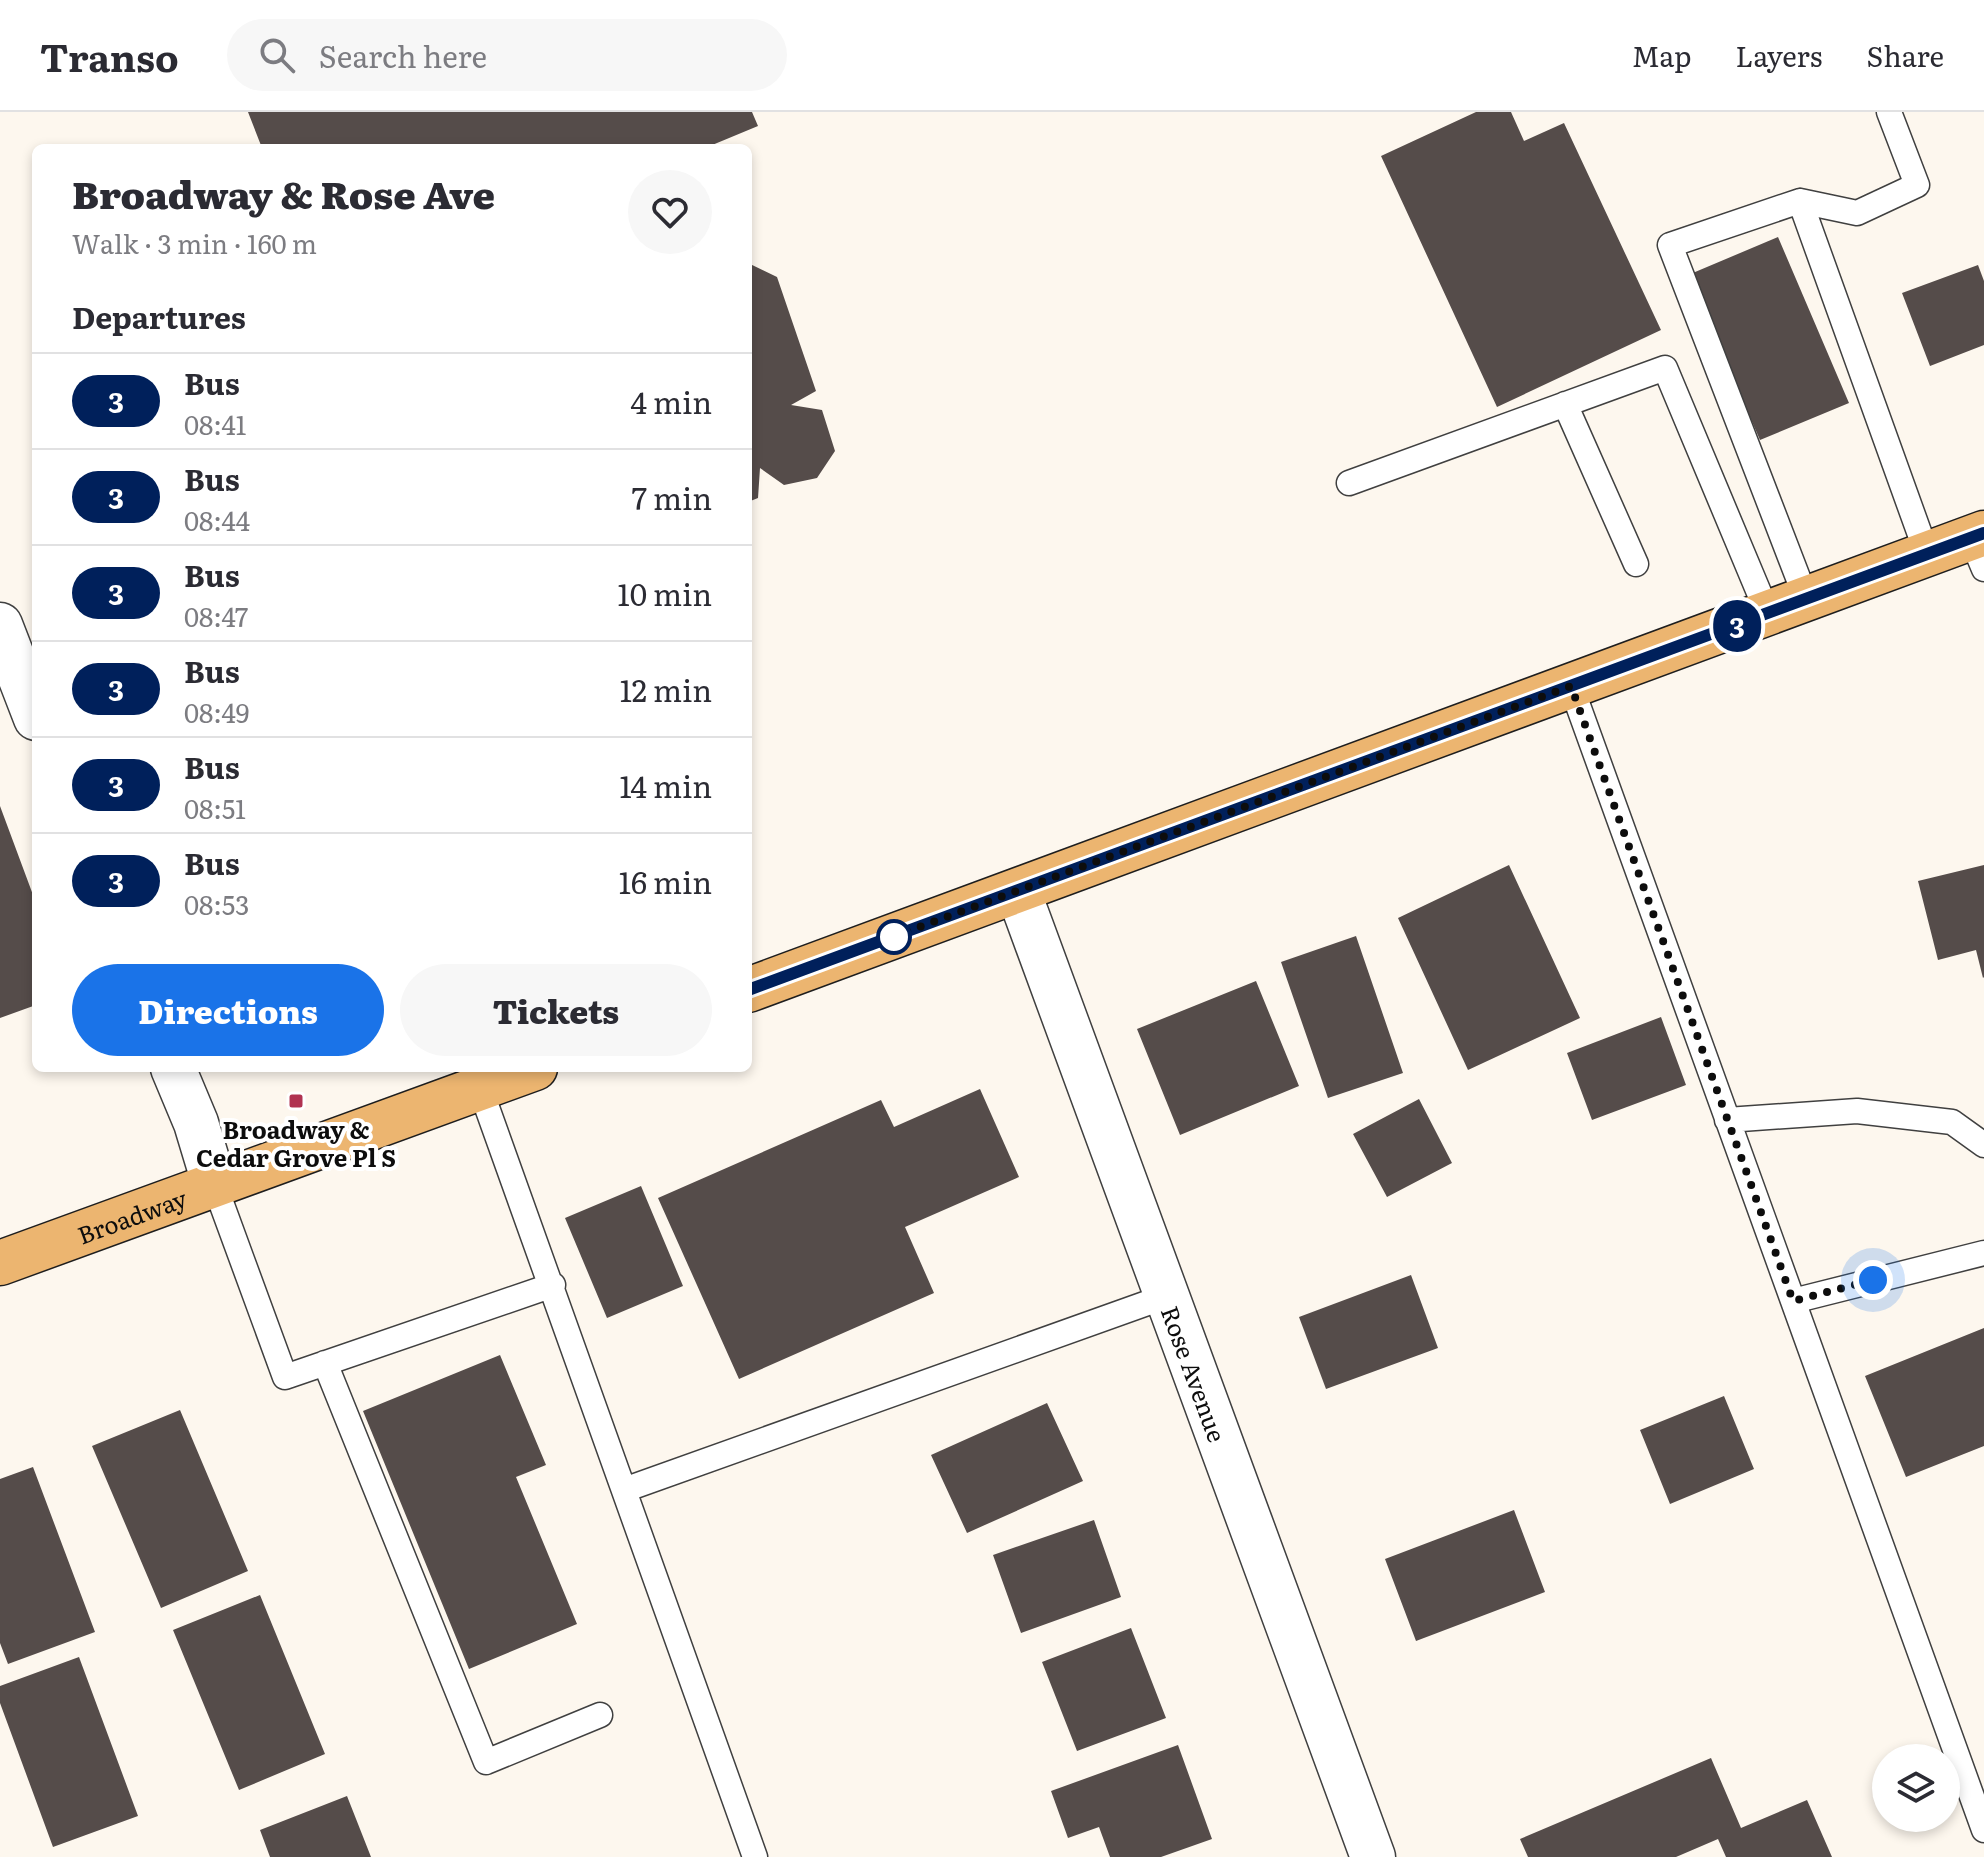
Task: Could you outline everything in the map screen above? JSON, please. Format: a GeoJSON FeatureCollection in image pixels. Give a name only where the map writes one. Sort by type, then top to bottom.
{"type":"FeatureCollection","features":[{"type":"Feature","properties":{"kind":"main road"},"geometry":{"type":"LineString","coordinates":[[752,989],[1788,608],[1927,554],[1980,546]]}},
{"type":"Feature","properties":{"kind":"main road","name":"Broadway"},"geometry":{"type":"LineString","coordinates":[[0,1263],[524,1072]]}},
{"type":"Feature","properties":{"kind":"street"},"geometry":{"type":"LineString","coordinates":[[0,625],[32,708]]}},
{"type":"Feature","properties":{"kind":"street","name":"Rose Avenue"},"geometry":{"type":"LineString","coordinates":[[1018,891],[1373,1857]]}},
{"type":"Feature","properties":{"kind":"street"},"geometry":{"type":"LineString","coordinates":[[175,1072],[196,1123],[215,1186]]}},
{"type":"Feature","properties":{"kind":"lane"},"geometry":{"type":"LineString","coordinates":[[1788,608],[1670,245],[1800,201],[1857,213],[1917,185],[1889,112]]}},
{"type":"Feature","properties":{"kind":"lane"},"geometry":{"type":"LineString","coordinates":[[1800,201],[1927,554]]}},
{"type":"Feature","properties":{"kind":"lane"},"geometry":{"type":"LineString","coordinates":[[1349,483],[1665,368],[1788,608]]}},
{"type":"Feature","properties":{"kind":"lane"},"geometry":{"type":"LineString","coordinates":[[1565,404],[1636,564]]}},
{"type":"Feature","properties":{"kind":"lane"},"geometry":{"type":"LineString","coordinates":[[1571,686],[1984,1830]]}},
{"type":"Feature","properties":{"kind":"lane"},"geometry":{"type":"LineString","coordinates":[[480,1088],[553,1285],[755,1857]]}},
{"type":"Feature","properties":{"kind":"lane"},"geometry":{"type":"LineString","coordinates":[[1727,1120],[1857,1111],[1952,1122],[1984,1145]]}},
{"type":"Feature","properties":{"kind":"lane"},"geometry":{"type":"LineString","coordinates":[[215,1186],[285,1377],[553,1285]]}},
{"type":"Feature","properties":{"kind":"lane"},"geometry":{"type":"LineString","coordinates":[[1793,1301],[1984,1253]]}},
{"type":"Feature","properties":{"kind":"lane"},"geometry":{"type":"LineString","coordinates":[[624,1490],[1167,1296]]}},
{"type":"Feature","properties":{"kind":"lane"},"geometry":{"type":"LineString","coordinates":[[325,1363],[486,1762],[600,1715]]}},
{"type":"Feature","properties":{"kind":"building"},"geometry":{"type":"Polygon","coordinates":[[[248,112],[752,112],[758,126],[715,144],[260,144],[248,112]]]}},
{"type":"Feature","properties":{"kind":"building"},"geometry":{"type":"Polygon","coordinates":[[[1476,112],[1511,112],[1524,141],[1564,123],[1661,330],[1497,407],[1381,156],[1476,112]]]}},
{"type":"Feature","properties":{"kind":"building"},"geometry":{"type":"Polygon","coordinates":[[[1778,237],[1849,403],[1760,440],[1688,275],[1778,237]]]}},
{"type":"Feature","properties":{"kind":"building"},"geometry":{"type":"Polygon","coordinates":[[[752,265],[777,277],[816,391],[791,405],[822,410],[835,451],[817,478],[784,485],[760,468],[758,498],[752,500],[752,265]]]}},
{"type":"Feature","properties":{"kind":"building"},"geometry":{"type":"Polygon","coordinates":[[[1978,265],[1984,281],[1984,345],[1930,366],[1902,293],[1978,265]]]}},
{"type":"Feature","properties":{"kind":"building"},"geometry":{"type":"Polygon","coordinates":[[[0,806],[32,892],[32,1006],[0,1018],[0,806]]]}},
{"type":"Feature","properties":{"kind":"building"},"geometry":{"type":"Polygon","coordinates":[[[1509,865],[1580,1018],[1468,1070],[1398,918],[1509,865]]]}},
{"type":"Feature","properties":{"kind":"building"},"geometry":{"type":"Polygon","coordinates":[[[1984,865],[1983,978],[1976,950],[1938,960],[1918,881],[1984,865]]]}},
{"type":"Feature","properties":{"kind":"building"},"geometry":{"type":"Polygon","coordinates":[[[1356,936],[1403,1073],[1328,1098],[1281,962],[1356,936]]]}},
{"type":"Feature","properties":{"kind":"building"},"geometry":{"type":"Polygon","coordinates":[[[1256,981],[1299,1086],[1180,1135],[1137,1029],[1256,981]]]}},
{"type":"Feature","properties":{"kind":"building"},"geometry":{"type":"Polygon","coordinates":[[[1661,1017],[1686,1085],[1592,1120],[1567,1053],[1661,1017]]]}},
{"type":"Feature","properties":{"kind":"building"},"geometry":{"type":"Polygon","coordinates":[[[980,1089],[1019,1177],[905,1227],[934,1293],[739,1379],[658,1198],[881,1100],[894,1127],[980,1089]]]}},
{"type":"Feature","properties":{"kind":"building"},"geometry":{"type":"Polygon","coordinates":[[[1419,1099],[1452,1163],[1387,1197],[1353,1134],[1419,1099]]]}},
{"type":"Feature","properties":{"kind":"building"},"geometry":{"type":"Polygon","coordinates":[[[641,1186],[683,1286],[607,1318],[565,1218],[641,1186]]]}},
{"type":"Feature","properties":{"kind":"building"},"geometry":{"type":"Polygon","coordinates":[[[1411,1275],[1438,1348],[1326,1389],[1299,1317],[1411,1275]]]}},
{"type":"Feature","properties":{"kind":"building"},"geometry":{"type":"Polygon","coordinates":[[[1984,1328],[1984,1446],[1906,1477],[1865,1376],[1984,1328]]]}},
{"type":"Feature","properties":{"kind":"building"},"geometry":{"type":"Polygon","coordinates":[[[500,1355],[546,1465],[516,1477],[577,1624],[469,1669],[363,1411],[500,1355]]]}},
{"type":"Feature","properties":{"kind":"building"},"geometry":{"type":"Polygon","coordinates":[[[1724,1396],[1754,1469],[1670,1504],[1640,1430],[1724,1396]]]}},
{"type":"Feature","properties":{"kind":"building"},"geometry":{"type":"Polygon","coordinates":[[[1047,1403],[1083,1481],[967,1533],[931,1455],[1047,1403]]]}},
{"type":"Feature","properties":{"kind":"building"},"geometry":{"type":"Polygon","coordinates":[[[180,1410],[248,1571],[161,1608],[92,1446],[180,1410]]]}},
{"type":"Feature","properties":{"kind":"building"},"geometry":{"type":"Polygon","coordinates":[[[33,1467],[95,1632],[8,1664],[0,1643],[0,1479],[33,1467]]]}},
{"type":"Feature","properties":{"kind":"building"},"geometry":{"type":"Polygon","coordinates":[[[1514,1510],[1545,1592],[1416,1641],[1385,1559],[1514,1510]]]}},
{"type":"Feature","properties":{"kind":"building"},"geometry":{"type":"Polygon","coordinates":[[[1094,1520],[1121,1597],[1021,1633],[993,1555],[1094,1520]]]}},
{"type":"Feature","properties":{"kind":"building"},"geometry":{"type":"Polygon","coordinates":[[[260,1595],[325,1754],[239,1790],[173,1630],[260,1595]]]}},
{"type":"Feature","properties":{"kind":"building"},"geometry":{"type":"Polygon","coordinates":[[[1131,1628],[1166,1718],[1077,1751],[1042,1662],[1131,1628]]]}},
{"type":"Feature","properties":{"kind":"building"},"geometry":{"type":"Polygon","coordinates":[[[79,1657],[138,1816],[53,1847],[0,1703],[0,1686],[79,1657]]]}},
{"type":"Feature","properties":{"kind":"building"},"geometry":{"type":"Polygon","coordinates":[[[1178,1745],[1212,1839],[1161,1857],[1110,1857],[1099,1827],[1068,1838],[1051,1791],[1178,1745]]]}},
{"type":"Feature","properties":{"kind":"building"},"geometry":{"type":"Polygon","coordinates":[[[1711,1758],[1741,1828],[1807,1800],[1832,1857],[1726,1857],[1718,1839],[1676,1857],[1528,1857],[1520,1839],[1711,1758]]]}},
{"type":"Feature","properties":{"kind":"building"},"geometry":{"type":"Polygon","coordinates":[[[347,1796],[371,1857],[270,1857],[260,1830],[347,1796]]]}},
{"type":"Feature","properties":{"kind":"bus line","name":"3"},"geometry":{"type":"LineString","coordinates":[[752,989],[1984,533]]}},
{"type":"Feature","properties":{"kind":"place","name":"Broadway & Cedar Grove Pl S"},"geometry":{"type":"Point","coordinates":[296,1101]}},
{"type":"Feature","properties":{"kind":"route"},"geometry":{"type":"LineString","coordinates":[[894,937],[887,939],[1571,686],[1793,1301],[1873,1280]]}}]}
